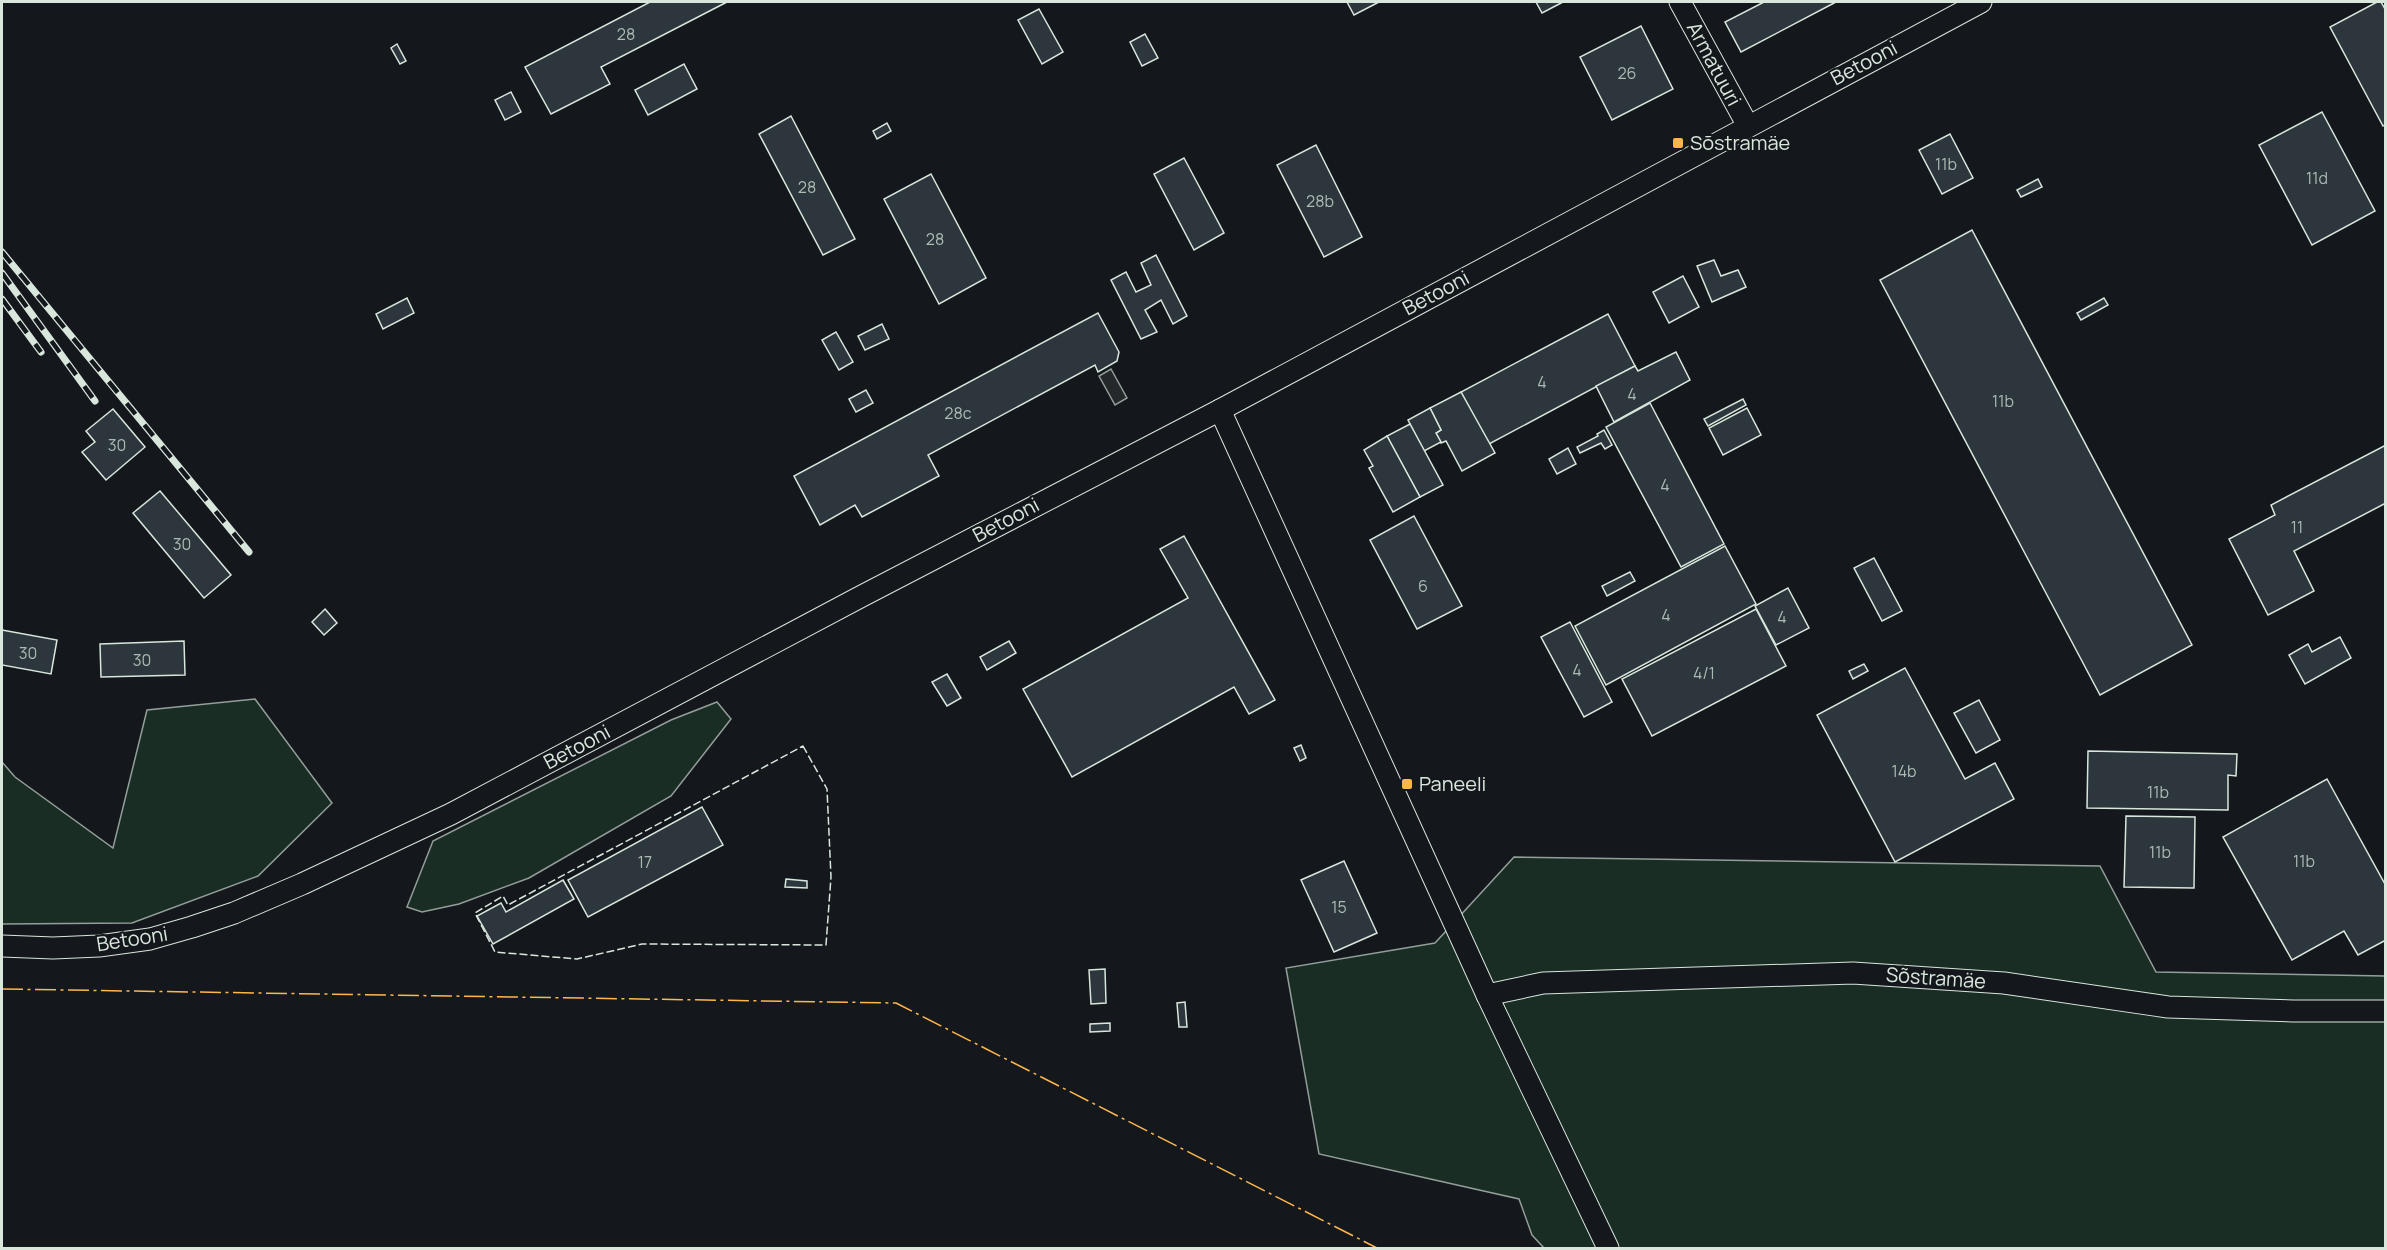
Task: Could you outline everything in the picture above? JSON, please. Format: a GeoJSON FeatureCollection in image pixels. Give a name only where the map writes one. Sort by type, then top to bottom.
{"type":"FeatureCollection","features":[{"type":"Feature","properties":{"kind":"street","name":"Armatuuri"},"geometry":{"type":"LineString","coordinates":[[1680,2],[1748,126]]}},
{"type":"Feature","properties":{"kind":"street","name":"Betooni"},"geometry":{"type":"LineString","coordinates":[[2,946],[53,948],[99,946],[150,939],[234,913],[302,884],[451,814],[852,601],[1220,410],[1981,2]]}},
{"type":"Feature","properties":{"kind":"street"},"geometry":{"type":"LineString","coordinates":[[1220,410],[1486,995],[1608,1248]]}},
{"type":"Feature","properties":{"kind":"street","name":"Sõstramäe"},"geometry":{"type":"LineString","coordinates":[[1486,995],[1543,983],[1853,973],[2004,982],[2168,1007],[2385,1011]]}},
{"type":"Feature","properties":{"kind":"green space"},"geometry":{"type":"Polygon","coordinates":[[[255,699],[332,803],[258,876],[132,923],[2,924],[2,762],[15,777],[113,848],[147,710],[255,699]]]}},
{"type":"Feature","properties":{"kind":"green space"},"geometry":{"type":"Polygon","coordinates":[[[717,702],[731,719],[671,796],[529,878],[459,904],[422,912],[407,907],[433,841],[671,720],[717,702]]]}},
{"type":"Feature","properties":{"kind":"green space"},"geometry":{"type":"Polygon","coordinates":[[[1514,857],[2100,866],[2156,972],[2385,976],[2385,1248],[1544,1248],[1532,1235],[1519,1199],[1319,1154],[1286,968],[1435,943],[1514,857]]]}},
{"type":"Feature","properties":{"kind":"shaded area"},"geometry":{"type":"Polygon","coordinates":[[[1111,369],[1127,398],[1115,405],[1099,376],[1111,369]]]}},
{"type":"Feature","properties":{"kind":"building"},"geometry":{"type":"Polygon","coordinates":[[[650,2],[727,2],[601,67],[610,84],[551,114],[525,67],[650,2]]]}},
{"type":"Feature","properties":{"kind":"building"},"geometry":{"type":"Polygon","coordinates":[[[1347,2],[1379,2],[1354,15],[1347,2]]]}},
{"type":"Feature","properties":{"kind":"building"},"geometry":{"type":"Polygon","coordinates":[[[1536,2],[1563,2],[1542,13],[1536,2]]]}},
{"type":"Feature","properties":{"kind":"building"},"geometry":{"type":"Polygon","coordinates":[[[1764,2],[1836,2],[1741,52],[1725,22],[1764,2]]]}},
{"type":"Feature","properties":{"kind":"building"},"geometry":{"type":"Polygon","coordinates":[[[2381,2],[2386,11],[2386,124],[2383,126],[2330,27],[2381,2]]]}},
{"type":"Feature","properties":{"kind":"building"},"geometry":{"type":"Polygon","coordinates":[[[1039,9],[1063,52],[1042,64],[1018,20],[1039,9]]]}},
{"type":"Feature","properties":{"kind":"building"},"geometry":{"type":"Polygon","coordinates":[[[1641,26],[1673,89],[1612,120],[1580,57],[1641,26]]]}},
{"type":"Feature","properties":{"kind":"building"},"geometry":{"type":"Polygon","coordinates":[[[1145,34],[1158,58],[1142,66],[1130,42],[1145,34]]]}},
{"type":"Feature","properties":{"kind":"building"},"geometry":{"type":"Polygon","coordinates":[[[397,44],[406,61],[400,64],[391,48],[397,44]]]}},
{"type":"Feature","properties":{"kind":"building"},"geometry":{"type":"Polygon","coordinates":[[[684,64],[697,89],[648,115],[635,90],[684,64]]]}},
{"type":"Feature","properties":{"kind":"building"},"geometry":{"type":"Polygon","coordinates":[[[511,92],[521,112],[505,120],[495,100],[511,92]]]}},
{"type":"Feature","properties":{"kind":"building"},"geometry":{"type":"Polygon","coordinates":[[[2322,112],[2375,211],[2312,245],[2259,145],[2322,112]]]}},
{"type":"Feature","properties":{"kind":"building"},"geometry":{"type":"Polygon","coordinates":[[[791,116],[855,239],[823,255],[759,134],[791,116]]]}},
{"type":"Feature","properties":{"kind":"building"},"geometry":{"type":"Polygon","coordinates":[[[887,123],[891,131],[877,139],[873,131],[887,123]]]}},
{"type":"Feature","properties":{"kind":"building"},"geometry":{"type":"Polygon","coordinates":[[[1950,134],[1973,178],[1942,194],[1919,150],[1950,134]]]}},
{"type":"Feature","properties":{"kind":"building"},"geometry":{"type":"Polygon","coordinates":[[[1316,145],[1362,237],[1324,257],[1277,165],[1316,145]]]}},
{"type":"Feature","properties":{"kind":"building"},"geometry":{"type":"Polygon","coordinates":[[[1184,158],[1224,233],[1194,250],[1154,174],[1184,158]]]}},
{"type":"Feature","properties":{"kind":"building"},"geometry":{"type":"Polygon","coordinates":[[[931,174],[986,278],[939,304],[884,199],[931,174]]]}},
{"type":"Feature","properties":{"kind":"building"},"geometry":{"type":"Polygon","coordinates":[[[2038,179],[2042,187],[2021,197],[2017,190],[2038,179]]]}},
{"type":"Feature","properties":{"kind":"building"},"geometry":{"type":"Polygon","coordinates":[[[1972,230],[2192,645],[2100,695],[1880,280],[1972,230]]]}},
{"type":"Feature","properties":{"kind":"building"},"geometry":{"type":"Polygon","coordinates":[[[1156,255],[1187,316],[1173,324],[1161,300],[1145,310],[1157,332],[1141,339],[1111,280],[1126,272],[1136,292],[1151,285],[1141,263],[1156,255]]]}},
{"type":"Feature","properties":{"kind":"building"},"geometry":{"type":"Polygon","coordinates":[[[1714,260],[1721,276],[1738,270],[1746,287],[1712,302],[1697,266],[1714,260]]]}},
{"type":"Feature","properties":{"kind":"building"},"geometry":{"type":"Polygon","coordinates":[[[1683,276],[1699,307],[1669,323],[1653,292],[1683,276]]]}},
{"type":"Feature","properties":{"kind":"building"},"geometry":{"type":"Polygon","coordinates":[[[407,298],[414,313],[383,329],[376,314],[407,298]]]}},
{"type":"Feature","properties":{"kind":"building"},"geometry":{"type":"Polygon","coordinates":[[[2104,298],[2108,305],[2081,320],[2077,313],[2104,298]]]}},
{"type":"Feature","properties":{"kind":"building"},"geometry":{"type":"Polygon","coordinates":[[[1098,313],[1119,352],[1117,361],[1098,372],[1095,365],[928,455],[939,476],[862,517],[855,505],[820,525],[794,476],[1098,313]]]}},
{"type":"Feature","properties":{"kind":"building"},"geometry":{"type":"Polygon","coordinates":[[[1608,314],[1635,366],[1489,444],[1461,392],[1608,314]]]}},
{"type":"Feature","properties":{"kind":"building"},"geometry":{"type":"Polygon","coordinates":[[[882,324],[889,339],[865,350],[858,336],[882,324]]]}},
{"type":"Feature","properties":{"kind":"building"},"geometry":{"type":"Polygon","coordinates":[[[836,332],[853,362],[839,370],[822,340],[836,332]]]}},
{"type":"Feature","properties":{"kind":"building"},"geometry":{"type":"Polygon","coordinates":[[[1676,352],[1690,380],[1614,422],[1596,386],[1635,366],[1638,371],[1676,352]]]}},
{"type":"Feature","properties":{"kind":"building"},"geometry":{"type":"Polygon","coordinates":[[[866,390],[873,403],[856,412],[849,399],[866,390]]]}},
{"type":"Feature","properties":{"kind":"building"},"geometry":{"type":"Polygon","coordinates":[[[1461,392],[1495,453],[1462,471],[1446,441],[1441,443],[1436,433],[1441,430],[1430,408],[1461,392]]]}},
{"type":"Feature","properties":{"kind":"building"},"geometry":{"type":"Polygon","coordinates":[[[1743,399],[1746,405],[1708,426],[1704,419],[1743,399]]]}},
{"type":"Feature","properties":{"kind":"building"},"geometry":{"type":"Polygon","coordinates":[[[1650,403],[1724,544],[1681,567],[1606,427],[1650,403]]]}},
{"type":"Feature","properties":{"kind":"building"},"geometry":{"type":"Polygon","coordinates":[[[1430,408],[1441,430],[1436,433],[1441,442],[1424,451],[1408,420],[1430,408]]]}},
{"type":"Feature","properties":{"kind":"building"},"geometry":{"type":"Polygon","coordinates":[[[1747,408],[1761,435],[1723,455],[1709,428],[1747,408]]]}},
{"type":"Feature","properties":{"kind":"building"},"geometry":{"type":"Polygon","coordinates":[[[113,409],[145,447],[106,480],[82,452],[95,442],[86,431],[113,409]]]}},
{"type":"Feature","properties":{"kind":"building"},"geometry":{"type":"Polygon","coordinates":[[[1410,424],[1443,485],[1420,497],[1387,436],[1410,424]]]}},
{"type":"Feature","properties":{"kind":"building"},"geometry":{"type":"Polygon","coordinates":[[[1604,430],[1612,445],[1605,449],[1601,443],[1580,453],[1577,447],[1598,436],[1597,434],[1604,430]]]}},
{"type":"Feature","properties":{"kind":"building"},"geometry":{"type":"Polygon","coordinates":[[[1387,436],[1420,497],[1393,512],[1369,468],[1373,466],[1364,450],[1387,436]]]}},
{"type":"Feature","properties":{"kind":"building"},"geometry":{"type":"Polygon","coordinates":[[[2386,445],[2386,503],[2294,551],[2314,591],[2268,615],[2229,539],[2275,515],[2271,505],[2386,445]]]}},
{"type":"Feature","properties":{"kind":"building"},"geometry":{"type":"Polygon","coordinates":[[[1568,448],[1576,464],[1557,474],[1549,459],[1568,448]]]}},
{"type":"Feature","properties":{"kind":"building"},"geometry":{"type":"Polygon","coordinates":[[[160,491],[231,575],[204,598],[133,513],[160,491]]]}},
{"type":"Feature","properties":{"kind":"building"},"geometry":{"type":"Polygon","coordinates":[[[1414,516],[1462,606],[1417,629],[1370,540],[1414,516]]]}},
{"type":"Feature","properties":{"kind":"building"},"geometry":{"type":"Polygon","coordinates":[[[1184,536],[1275,700],[1249,714],[1234,687],[1072,777],[1023,689],[1188,598],[1160,549],[1184,536]]]}},
{"type":"Feature","properties":{"kind":"building"},"geometry":{"type":"Polygon","coordinates":[[[1725,546],[1756,604],[1606,685],[1575,626],[1725,546]]]}},
{"type":"Feature","properties":{"kind":"building"},"geometry":{"type":"Polygon","coordinates":[[[1874,558],[1902,611],[1882,621],[1854,568],[1874,558]]]}},
{"type":"Feature","properties":{"kind":"building"},"geometry":{"type":"Polygon","coordinates":[[[1630,572],[1635,581],[1607,596],[1602,586],[1630,572]]]}},
{"type":"Feature","properties":{"kind":"building"},"geometry":{"type":"Polygon","coordinates":[[[1788,588],[1809,628],[1776,645],[1755,606],[1788,588]]]}},
{"type":"Feature","properties":{"kind":"building"},"geometry":{"type":"Polygon","coordinates":[[[325,609],[337,623],[324,635],[312,622],[325,609]]]}},
{"type":"Feature","properties":{"kind":"building"},"geometry":{"type":"Polygon","coordinates":[[[1756,609],[1786,666],[1652,736],[1622,679],[1756,609]]]}},
{"type":"Feature","properties":{"kind":"building"},"geometry":{"type":"Polygon","coordinates":[[[1570,622],[1612,702],[1584,717],[1541,637],[1570,622]]]}},
{"type":"Feature","properties":{"kind":"building"},"geometry":{"type":"Polygon","coordinates":[[[2,630],[57,640],[51,674],[2,665],[2,630]]]}},
{"type":"Feature","properties":{"kind":"building"},"geometry":{"type":"Polygon","coordinates":[[[2340,637],[2351,658],[2305,684],[2289,655],[2308,644],[2312,652],[2340,637]]]}},
{"type":"Feature","properties":{"kind":"building"},"geometry":{"type":"Polygon","coordinates":[[[184,641],[185,675],[101,677],[100,644],[184,641]]]}},
{"type":"Feature","properties":{"kind":"building"},"geometry":{"type":"Polygon","coordinates":[[[1009,641],[1016,653],[987,670],[980,657],[1009,641]]]}},
{"type":"Feature","properties":{"kind":"building"},"geometry":{"type":"Polygon","coordinates":[[[1864,664],[1868,671],[1853,679],[1849,671],[1864,664]]]}},
{"type":"Feature","properties":{"kind":"building"},"geometry":{"type":"Polygon","coordinates":[[[1905,668],[1965,779],[1995,763],[2014,799],[1895,862],[1817,715],[1905,668]]]}},
{"type":"Feature","properties":{"kind":"building"},"geometry":{"type":"Polygon","coordinates":[[[947,674],[961,698],[947,706],[932,682],[947,674]]]}},
{"type":"Feature","properties":{"kind":"building"},"geometry":{"type":"Polygon","coordinates":[[[1979,700],[2000,740],[1976,753],[1954,713],[1979,700]]]}},
{"type":"Feature","properties":{"kind":"building"},"geometry":{"type":"Polygon","coordinates":[[[1301,745],[1306,758],[1300,761],[1294,748],[1301,745]]]}},
{"type":"Feature","properties":{"kind":"building"},"geometry":{"type":"Polygon","coordinates":[[[2088,751],[2237,754],[2236,776],[2228,775],[2228,810],[2087,808],[2088,751]]]}},
{"type":"Feature","properties":{"kind":"building"},"geometry":{"type":"Polygon","coordinates":[[[2327,779],[2386,886],[2386,940],[2358,955],[2344,931],[2292,960],[2223,837],[2327,779]]]}},
{"type":"Feature","properties":{"kind":"building"},"geometry":{"type":"Polygon","coordinates":[[[702,807],[723,845],[588,917],[568,880],[702,807]]]}},
{"type":"Feature","properties":{"kind":"building"},"geometry":{"type":"Polygon","coordinates":[[[2126,816],[2195,817],[2194,888],[2124,887],[2126,816]]]}},
{"type":"Feature","properties":{"kind":"building"},"geometry":{"type":"Polygon","coordinates":[[[1344,861],[1377,933],[1334,952],[1301,880],[1344,861]]]}},
{"type":"Feature","properties":{"kind":"building"},"geometry":{"type":"Polygon","coordinates":[[[786,879],[807,881],[807,888],[785,887],[786,879]]]}},
{"type":"Feature","properties":{"kind":"building"},"geometry":{"type":"Polygon","coordinates":[[[563,880],[574,899],[493,944],[477,916],[501,903],[506,912],[563,880]]]}},
{"type":"Feature","properties":{"kind":"building"},"geometry":{"type":"Polygon","coordinates":[[[1105,969],[1106,1003],[1091,1004],[1089,970],[1105,969]]]}},
{"type":"Feature","properties":{"kind":"building"},"geometry":{"type":"Polygon","coordinates":[[[1185,1002],[1187,1027],[1179,1027],[1177,1003],[1185,1002]]]}},
{"type":"Feature","properties":{"kind":"building"},"geometry":{"type":"Polygon","coordinates":[[[1110,1023],[1110,1031],[1090,1032],[1090,1024],[1110,1023]]]}},
{"type":"Feature","properties":{"kind":"railway"},"geometry":{"type":"LineString","coordinates":[[2,252],[249,552]]}},
{"type":"Feature","properties":{"kind":"railway"},"geometry":{"type":"LineString","coordinates":[[2,273],[95,401]]}},
{"type":"Feature","properties":{"kind":"railway"},"geometry":{"type":"LineString","coordinates":[[2,299],[41,352]]}},
{"type":"Feature","properties":{"kind":"fence"},"geometry":{"type":"LineString","coordinates":[[803,746],[827,789],[831,877],[826,945],[642,944],[577,959],[495,952],[475,913],[503,896],[508,905],[803,746]]}},
{"type":"Feature","properties":{"kind":"power"},"geometry":{"type":"LineString","coordinates":[[2,989],[896,1003],[1377,1248]]}},
{"type":"Feature","properties":{"kind":"place","name":"Sõstramäe"},"geometry":{"type":"Point","coordinates":[1678,143]}},
{"type":"Feature","properties":{"kind":"place","name":"Paneeli"},"geometry":{"type":"Point","coordinates":[1407,784]}}]}
